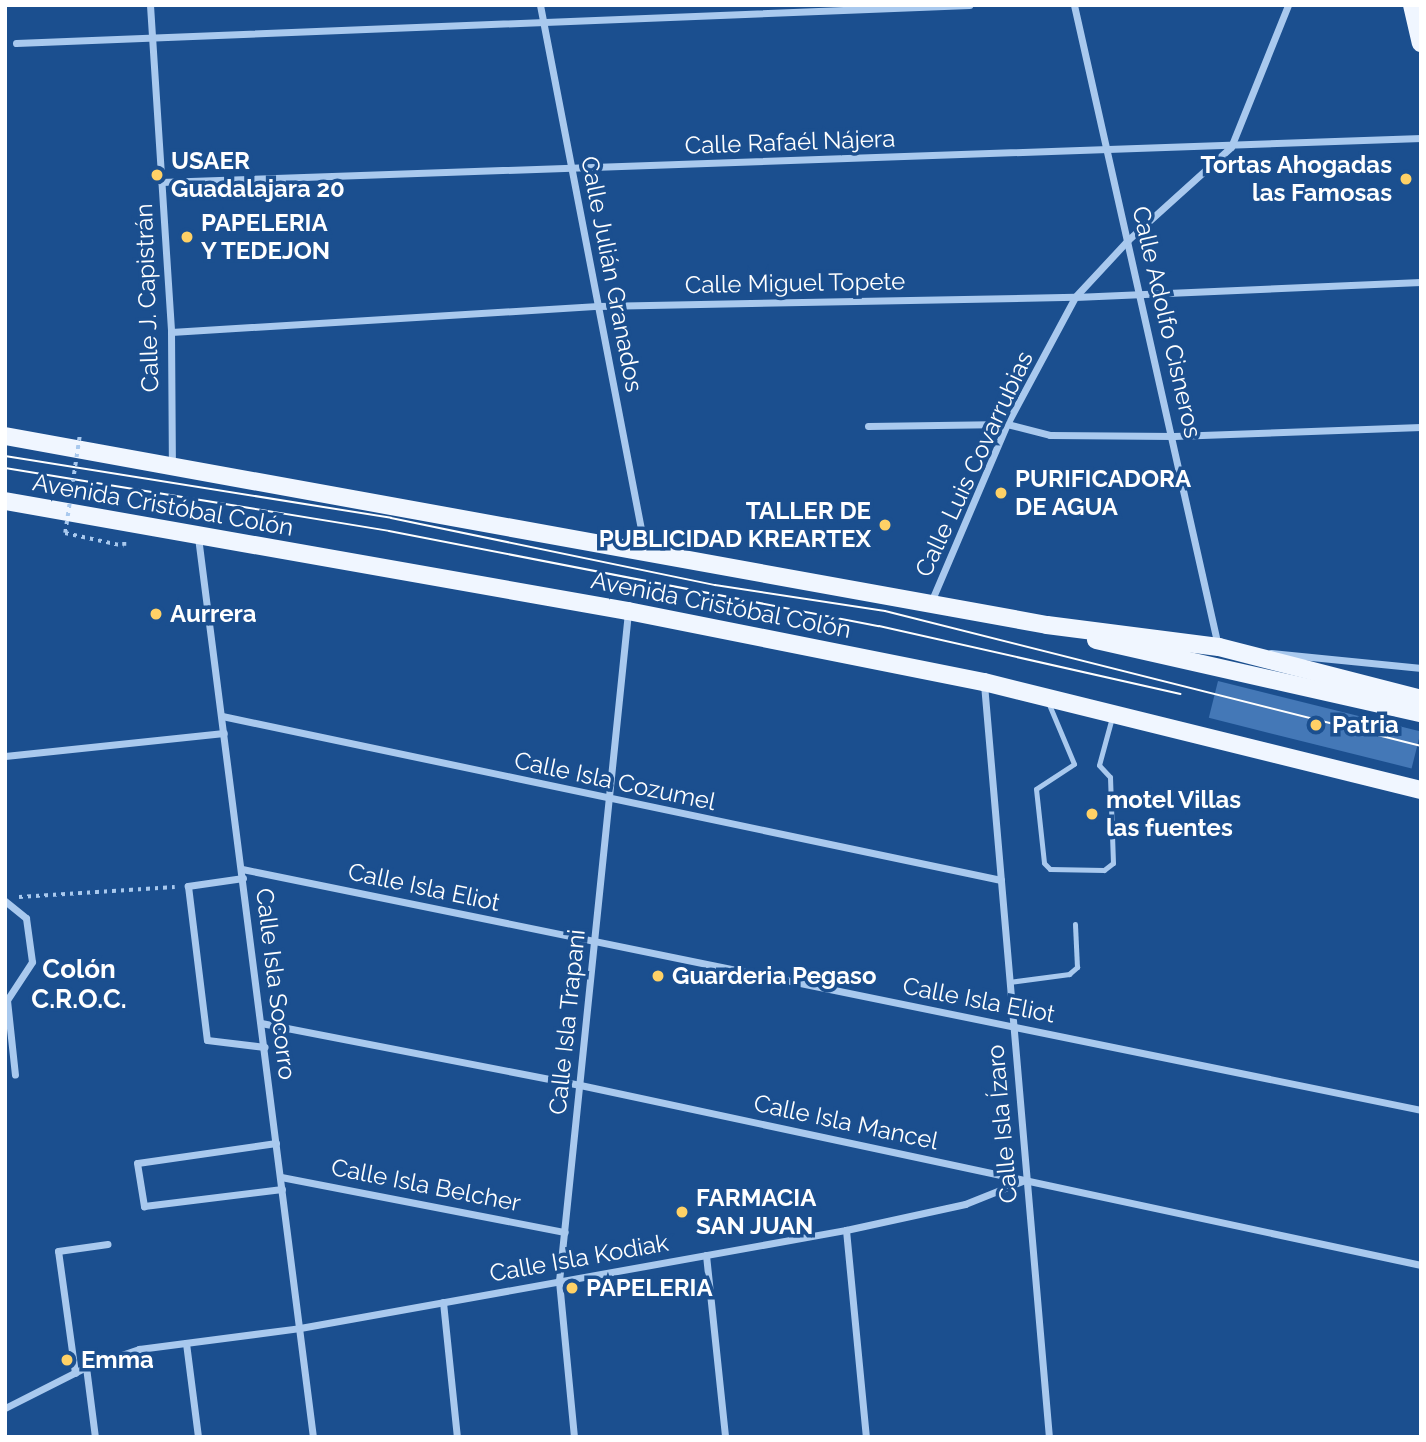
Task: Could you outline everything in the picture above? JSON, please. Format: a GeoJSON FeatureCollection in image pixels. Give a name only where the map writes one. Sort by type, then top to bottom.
{"type":"FeatureCollection","features":[{"type":"Feature","properties":{"kind":"main road"},"geometry":{"type":"LineString","coordinates":[[1412,5],[1421,43]]}},
{"type":"Feature","properties":{"kind":"main road","name":"Avenida Cristóbal Colón"},"geometry":{"type":"LineString","coordinates":[[5,436],[172,464],[1047,625],[1219,647],[1421,699]]}},
{"type":"Feature","properties":{"kind":"main road","name":"Avenida Cristóbal Colón"},"geometry":{"type":"LineString","coordinates":[[5,500],[198,537],[628,611],[984,682],[1421,790]]}},
{"type":"Feature","properties":{"kind":"main road"},"geometry":{"type":"LineString","coordinates":[[1047,625],[1135,652],[1211,666],[1421,713]]}},
{"type":"Feature","properties":{"kind":"street","name":"Calle J. Capistrán"},"geometry":{"type":"LineString","coordinates":[[150,5],[171,332],[172,464]]}},
{"type":"Feature","properties":{"kind":"street","name":"Calle Julián Granados"},"geometry":{"type":"LineString","coordinates":[[540,5],[645,551]]}},
{"type":"Feature","properties":{"kind":"street"},"geometry":{"type":"LineString","coordinates":[[16,43],[969,5]]}},
{"type":"Feature","properties":{"kind":"street","name":"Calle Adolfo Cisneros"},"geometry":{"type":"LineString","coordinates":[[1074,5],[1174,436],[1219,647]]}},
{"type":"Feature","properties":{"kind":"street","name":"Calle Luis Covarrubias"},"geometry":{"type":"LineString","coordinates":[[932,602],[1007,425],[1075,297],[1128,240],[1231,146],[1288,5]]}},
{"type":"Feature","properties":{"kind":"street","name":"Calle Rafaél Nájera"},"geometry":{"type":"LineString","coordinates":[[161,182],[1421,138]]}},
{"type":"Feature","properties":{"kind":"street","name":"Calle Miguel Topete"},"geometry":{"type":"LineString","coordinates":[[171,332],[598,306],[1075,297],[1140,292],[1421,282]]}},
{"type":"Feature","properties":{"kind":"street"},"geometry":{"type":"LineString","coordinates":[[868,426],[1007,425],[1050,435],[1174,436],[1421,427]]}},
{"type":"Feature","properties":{"kind":"street","name":"Calle Isla Socorro"},"geometry":{"type":"LineString","coordinates":[[198,537],[313,1437]]}},
{"type":"Feature","properties":{"kind":"street","name":"Calle Isla Trapani"},"geometry":{"type":"LineString","coordinates":[[574,1437],[559,1281],[628,611]]}},
{"type":"Feature","properties":{"kind":"street"},"geometry":{"type":"LineString","coordinates":[[1219,647],[1421,668]]}},
{"type":"Feature","properties":{"kind":"street","name":"Calle Isla Ízaro"},"geometry":{"type":"LineString","coordinates":[[984,682],[1049,1437]]}},
{"type":"Feature","properties":{"kind":"street","name":"Calle Isla Cozumel"},"geometry":{"type":"LineString","coordinates":[[222,716],[609,800],[1001,880]]}},
{"type":"Feature","properties":{"kind":"street"},"geometry":{"type":"LineString","coordinates":[[5,756],[224,733]]}},
{"type":"Feature","properties":{"kind":"street","name":"Calle Isla Eliot"},"geometry":{"type":"LineString","coordinates":[[242,869],[1421,1110]]}},
{"type":"Feature","properties":{"kind":"street"},"geometry":{"type":"LineString","coordinates":[[243,878],[188,886],[207,1040],[265,1047]]}},
{"type":"Feature","properties":{"kind":"street"},"geometry":{"type":"LineString","coordinates":[[5,899],[26,918],[32,962],[7,1000],[15,1076]]}},
{"type":"Feature","properties":{"kind":"street","name":"Calle Isla Mancel"},"geometry":{"type":"LineString","coordinates":[[261,1023],[580,1085],[1421,1265]]}},
{"type":"Feature","properties":{"kind":"street"},"geometry":{"type":"LineString","coordinates":[[276,1143],[137,1163],[144,1206],[282,1189]]}},
{"type":"Feature","properties":{"kind":"street","name":"Calle Isla Belcher"},"geometry":{"type":"LineString","coordinates":[[281,1177],[565,1232]]}},
{"type":"Feature","properties":{"kind":"street","name":"Calle Isla Kodiak"},"geometry":{"type":"LineString","coordinates":[[5,1408],[86,1367],[139,1349],[300,1328],[846,1230],[965,1204],[1025,1180]]}},
{"type":"Feature","properties":{"kind":"street"},"geometry":{"type":"LineString","coordinates":[[846,1230],[866,1437]]}},
{"type":"Feature","properties":{"kind":"street"},"geometry":{"type":"LineString","coordinates":[[75,1373],[58,1251],[108,1244]]}},
{"type":"Feature","properties":{"kind":"street"},"geometry":{"type":"LineString","coordinates":[[706,1255],[725,1437]]}},
{"type":"Feature","properties":{"kind":"street"},"geometry":{"type":"LineString","coordinates":[[443,1302],[457,1437]]}},
{"type":"Feature","properties":{"kind":"street"},"geometry":{"type":"LineString","coordinates":[[186,1343],[198,1437]]}},
{"type":"Feature","properties":{"kind":"street"},"geometry":{"type":"LineString","coordinates":[[86,1367],[95,1437]]}},
{"type":"Feature","properties":{"kind":"lane"},"geometry":{"type":"LineString","coordinates":[[1047,698],[1074,764],[1036,789],[1044,863],[1050,869],[1104,870],[1113,863],[1110,777],[1099,765],[1113,714]]}},
{"type":"Feature","properties":{"kind":"lane"},"geometry":{"type":"LineString","coordinates":[[1009,982],[1069,974],[1077,967],[1075,924]]}},
{"type":"Feature","properties":{"kind":"path"},"geometry":{"type":"LineString","coordinates":[[80,433],[65,533],[124,546]]}},
{"type":"Feature","properties":{"kind":"path"},"geometry":{"type":"LineString","coordinates":[[5,899],[188,886]]}},
{"type":"Feature","properties":{"kind":"building","name":"Patria"},"geometry":{"type":"Polygon","coordinates":[[[1218,681],[1421,732],[1412,768],[1209,718],[1218,681]]]}},
{"type":"Feature","properties":{"kind":"tram line"},"geometry":{"type":"LineString","coordinates":[[5,456],[391,518],[715,585],[885,611],[1421,746]]}},
{"type":"Feature","properties":{"kind":"tram line"},"geometry":{"type":"LineString","coordinates":[[5,468],[389,531],[879,626],[1180,694]]}},
{"type":"Feature","properties":{"kind":"place","name":"USAER Guadalajara 20"},"geometry":{"type":"Point","coordinates":[157,175]}},
{"type":"Feature","properties":{"kind":"place","name":"Tortas Ahogadas las Famosas"},"geometry":{"type":"Point","coordinates":[1406,179]}},
{"type":"Feature","properties":{"kind":"place","name":"PAPELERIA Y TEDEJON"},"geometry":{"type":"Point","coordinates":[187,237]}},
{"type":"Feature","properties":{"kind":"place","name":"PURIFICADORA DE AGUA"},"geometry":{"type":"Point","coordinates":[1001,493]}},
{"type":"Feature","properties":{"kind":"place","name":"TALLER DE PUBLICIDAD KREARTEX"},"geometry":{"type":"Point","coordinates":[885,525]}},
{"type":"Feature","properties":{"kind":"place","name":"Aurrera"},"geometry":{"type":"Point","coordinates":[156,614]}},
{"type":"Feature","properties":{"kind":"place","name":"Patria"},"geometry":{"type":"Point","coordinates":[1316,725]}},
{"type":"Feature","properties":{"kind":"place","name":"motel Villas las fuentes"},"geometry":{"type":"Point","coordinates":[1092,814]}},
{"type":"Feature","properties":{"kind":"place","name":"Guarderia Pegaso"},"geometry":{"type":"Point","coordinates":[658,976]}},
{"type":"Feature","properties":{"kind":"place","name":"FARMACIA SAN JUAN"},"geometry":{"type":"Point","coordinates":[682,1212]}},
{"type":"Feature","properties":{"kind":"place","name":"PAPELERIA"},"geometry":{"type":"Point","coordinates":[572,1288]}},
{"type":"Feature","properties":{"kind":"place","name":"Emma"},"geometry":{"type":"Point","coordinates":[67,1360]}},
{"type":"Feature","properties":{"kind":"district","name":"Colón C.R.O.C."},"geometry":{"type":"Point","coordinates":[79,985]}}]}
